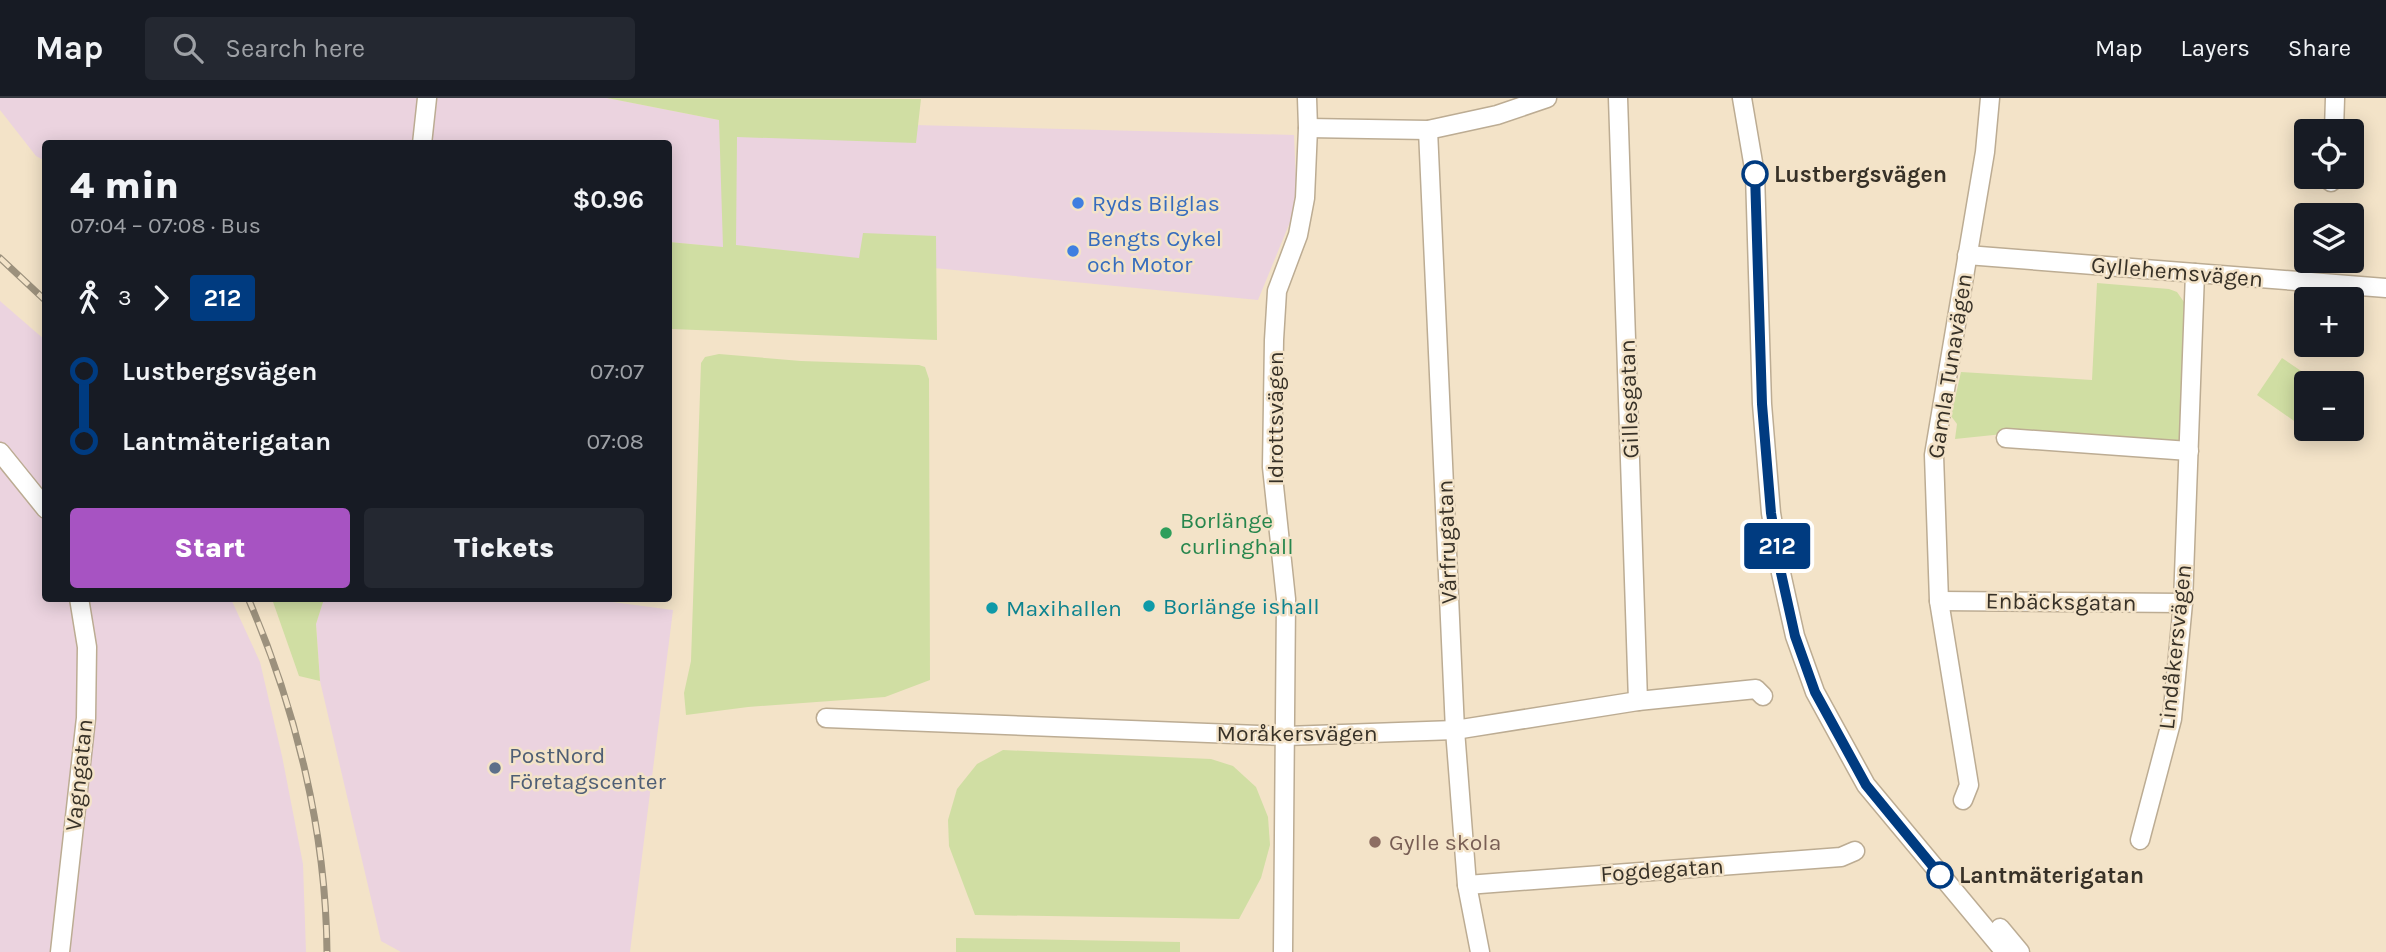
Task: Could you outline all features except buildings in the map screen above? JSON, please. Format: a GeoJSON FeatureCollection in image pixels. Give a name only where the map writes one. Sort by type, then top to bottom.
{"type":"FeatureCollection","features":[{"type":"Feature","properties":{"kind":"street"},"geometry":{"type":"LineString","coordinates":[[422,140],[427,98]]}},
{"type":"Feature","properties":{"kind":"street","name":"Idrottsvägen"},"geometry":{"type":"LineString","coordinates":[[1283,952],[1286,599],[1272,467],[1274,340],[1277,291],[1298,235],[1305,198],[1307,98]]}},
{"type":"Feature","properties":{"kind":"street"},"geometry":{"type":"LineString","coordinates":[[1308,128],[1428,130],[1497,115],[1547,98]]}},
{"type":"Feature","properties":{"kind":"street","name":"Gillesgatan"},"geometry":{"type":"LineString","coordinates":[[1618,98],[1638,701]]}},
{"type":"Feature","properties":{"kind":"street"},"geometry":{"type":"LineString","coordinates":[[1742,98],[1755,174],[1762,404],[1771,513],[1795,636],[1815,692],[1866,785],[2005,952]]}},
{"type":"Feature","properties":{"kind":"street"},"geometry":{"type":"LineString","coordinates":[[1746,132],[1750,98]]}},
{"type":"Feature","properties":{"kind":"street","name":"Gamla Tunavägen"},"geometry":{"type":"LineString","coordinates":[[1964,800],[1969,785],[1939,601],[1934,454],[1985,152],[1990,98]]}},
{"type":"Feature","properties":{"kind":"street"},"geometry":{"type":"LineString","coordinates":[[2334,119],[2335,98]]}},
{"type":"Feature","properties":{"kind":"street","name":"Vårfrugatan"},"geometry":{"type":"LineString","coordinates":[[1428,130],[1455,730],[1468,885],[1480,952]]}},
{"type":"Feature","properties":{"kind":"street","name":"Gyllehemsvägen"},"geometry":{"type":"LineString","coordinates":[[1967,256],[2386,288]]}},
{"type":"Feature","properties":{"kind":"street","name":"Lindåkersvägen"},"geometry":{"type":"LineString","coordinates":[[2140,840],[2172,719],[2183,603],[2195,273]]}},
{"type":"Feature","properties":{"kind":"street"},"geometry":{"type":"LineString","coordinates":[[2006,438],[2189,451]]}},
{"type":"Feature","properties":{"kind":"street"},"geometry":{"type":"LineString","coordinates":[[0,452],[42,504]]}},
{"type":"Feature","properties":{"kind":"street","name":"Enbäcksgatan"},"geometry":{"type":"LineString","coordinates":[[1939,601],[2183,603]]}},
{"type":"Feature","properties":{"kind":"street","name":"Vagngatan"},"geometry":{"type":"LineString","coordinates":[[60,952],[86,718],[87,647],[80,602]]}},
{"type":"Feature","properties":{"kind":"street","name":"Moråkersvägen"},"geometry":{"type":"LineString","coordinates":[[826,718],[1286,736],[1455,730],[1638,701],[1756,689],[1763,696]]}},
{"type":"Feature","properties":{"kind":"street"},"geometry":{"type":"LineString","coordinates":[[1815,692],[1870,780],[2020,952]]}},
{"type":"Feature","properties":{"kind":"street","name":"Fogdegatan"},"geometry":{"type":"LineString","coordinates":[[1468,885],[1841,857],[1855,851]]}},
{"type":"Feature","properties":{"kind":"shaded area"},"geometry":{"type":"Polygon","coordinates":[[[0,98],[607,98],[719,120],[1294,135],[1297,205],[1258,300],[672,242],[672,140],[42,140],[42,159],[36,156],[0,110],[0,98]]]}},
{"type":"Feature","properties":{"kind":"shaded area"},"geometry":{"type":"Polygon","coordinates":[[[0,301],[42,337],[42,602],[232,602],[260,662],[282,756],[303,864],[306,952],[0,952],[0,301]]]}},
{"type":"Feature","properties":{"kind":"shaded area"},"geometry":{"type":"Polygon","coordinates":[[[323,602],[612,602],[673,610],[630,952],[401,952],[381,941],[320,681],[316,624],[323,602]]]}},
{"type":"Feature","properties":{"kind":"green space"},"geometry":{"type":"Polygon","coordinates":[[[607,98],[921,99],[916,143],[737,137],[736,245],[859,258],[863,233],[936,236],[937,340],[672,329],[672,242],[723,247],[719,120],[607,98]]]}},
{"type":"Feature","properties":{"kind":"green space"},"geometry":{"type":"Polygon","coordinates":[[[2097,283],[2169,289],[2177,292],[2184,302],[2181,445],[2003,434],[1955,439],[1957,424],[1951,416],[1961,372],[2092,380],[2097,283]]]}},
{"type":"Feature","properties":{"kind":"green space"},"geometry":{"type":"Polygon","coordinates":[[[719,354],[925,367],[929,379],[930,680],[885,697],[748,707],[686,715],[684,693],[691,661],[701,363],[705,357],[719,354]]]}},
{"type":"Feature","properties":{"kind":"green space"},"geometry":{"type":"Polygon","coordinates":[[[2282,358],[2301,371],[2294,371],[2294,421],[2257,395],[2282,358]]]}},
{"type":"Feature","properties":{"kind":"green space"},"geometry":{"type":"Polygon","coordinates":[[[273,602],[323,602],[316,624],[320,681],[299,676],[273,602]]]}},
{"type":"Feature","properties":{"kind":"green space"},"geometry":{"type":"Polygon","coordinates":[[[1003,750],[1211,759],[1233,766],[1256,787],[1268,817],[1270,845],[1261,878],[1239,919],[975,915],[949,846],[948,820],[957,789],[977,764],[1003,750]]]}},
{"type":"Feature","properties":{"kind":"green space"},"geometry":{"type":"Polygon","coordinates":[[[956,938],[1180,942],[1180,952],[956,952],[956,938]]]}},
{"type":"Feature","properties":{"kind":"railway"},"geometry":{"type":"LineString","coordinates":[[0,258],[42,297]]}},
{"type":"Feature","properties":{"kind":"railway"},"geometry":{"type":"LineString","coordinates":[[250,602],[280,683],[305,771],[321,861],[327,952]]}},
{"type":"Feature","properties":{"kind":"bus line","name":"212"},"geometry":{"type":"LineString","coordinates":[[1755,174],[1762,404],[1771,513],[1795,636],[1815,692],[1866,785],[1940,875]]}},
{"type":"Feature","properties":{"kind":"place","name":"Lustbergsvägen"},"geometry":{"type":"Point","coordinates":[1755,174]}},
{"type":"Feature","properties":{"kind":"place","name":"Ryds Bilglas"},"geometry":{"type":"Point","coordinates":[1078,203]}},
{"type":"Feature","properties":{"kind":"place","name":"Bengts Cykel och Motor"},"geometry":{"type":"Point","coordinates":[1073,251]}},
{"type":"Feature","properties":{"kind":"place","name":"Borlänge curlinghall"},"geometry":{"type":"Point","coordinates":[1166,533]}},
{"type":"Feature","properties":{"kind":"place","name":"Borlänge ishall"},"geometry":{"type":"Point","coordinates":[1149,606]}},
{"type":"Feature","properties":{"kind":"place","name":"Maxihallen"},"geometry":{"type":"Point","coordinates":[992,608]}},
{"type":"Feature","properties":{"kind":"place","name":"PostNord Företagscenter"},"geometry":{"type":"Point","coordinates":[495,768]}},
{"type":"Feature","properties":{"kind":"place","name":"Gylle skola"},"geometry":{"type":"Point","coordinates":[1375,842]}},
{"type":"Feature","properties":{"kind":"place","name":"Lantmäterigatan"},"geometry":{"type":"Point","coordinates":[1940,875]}}]}
